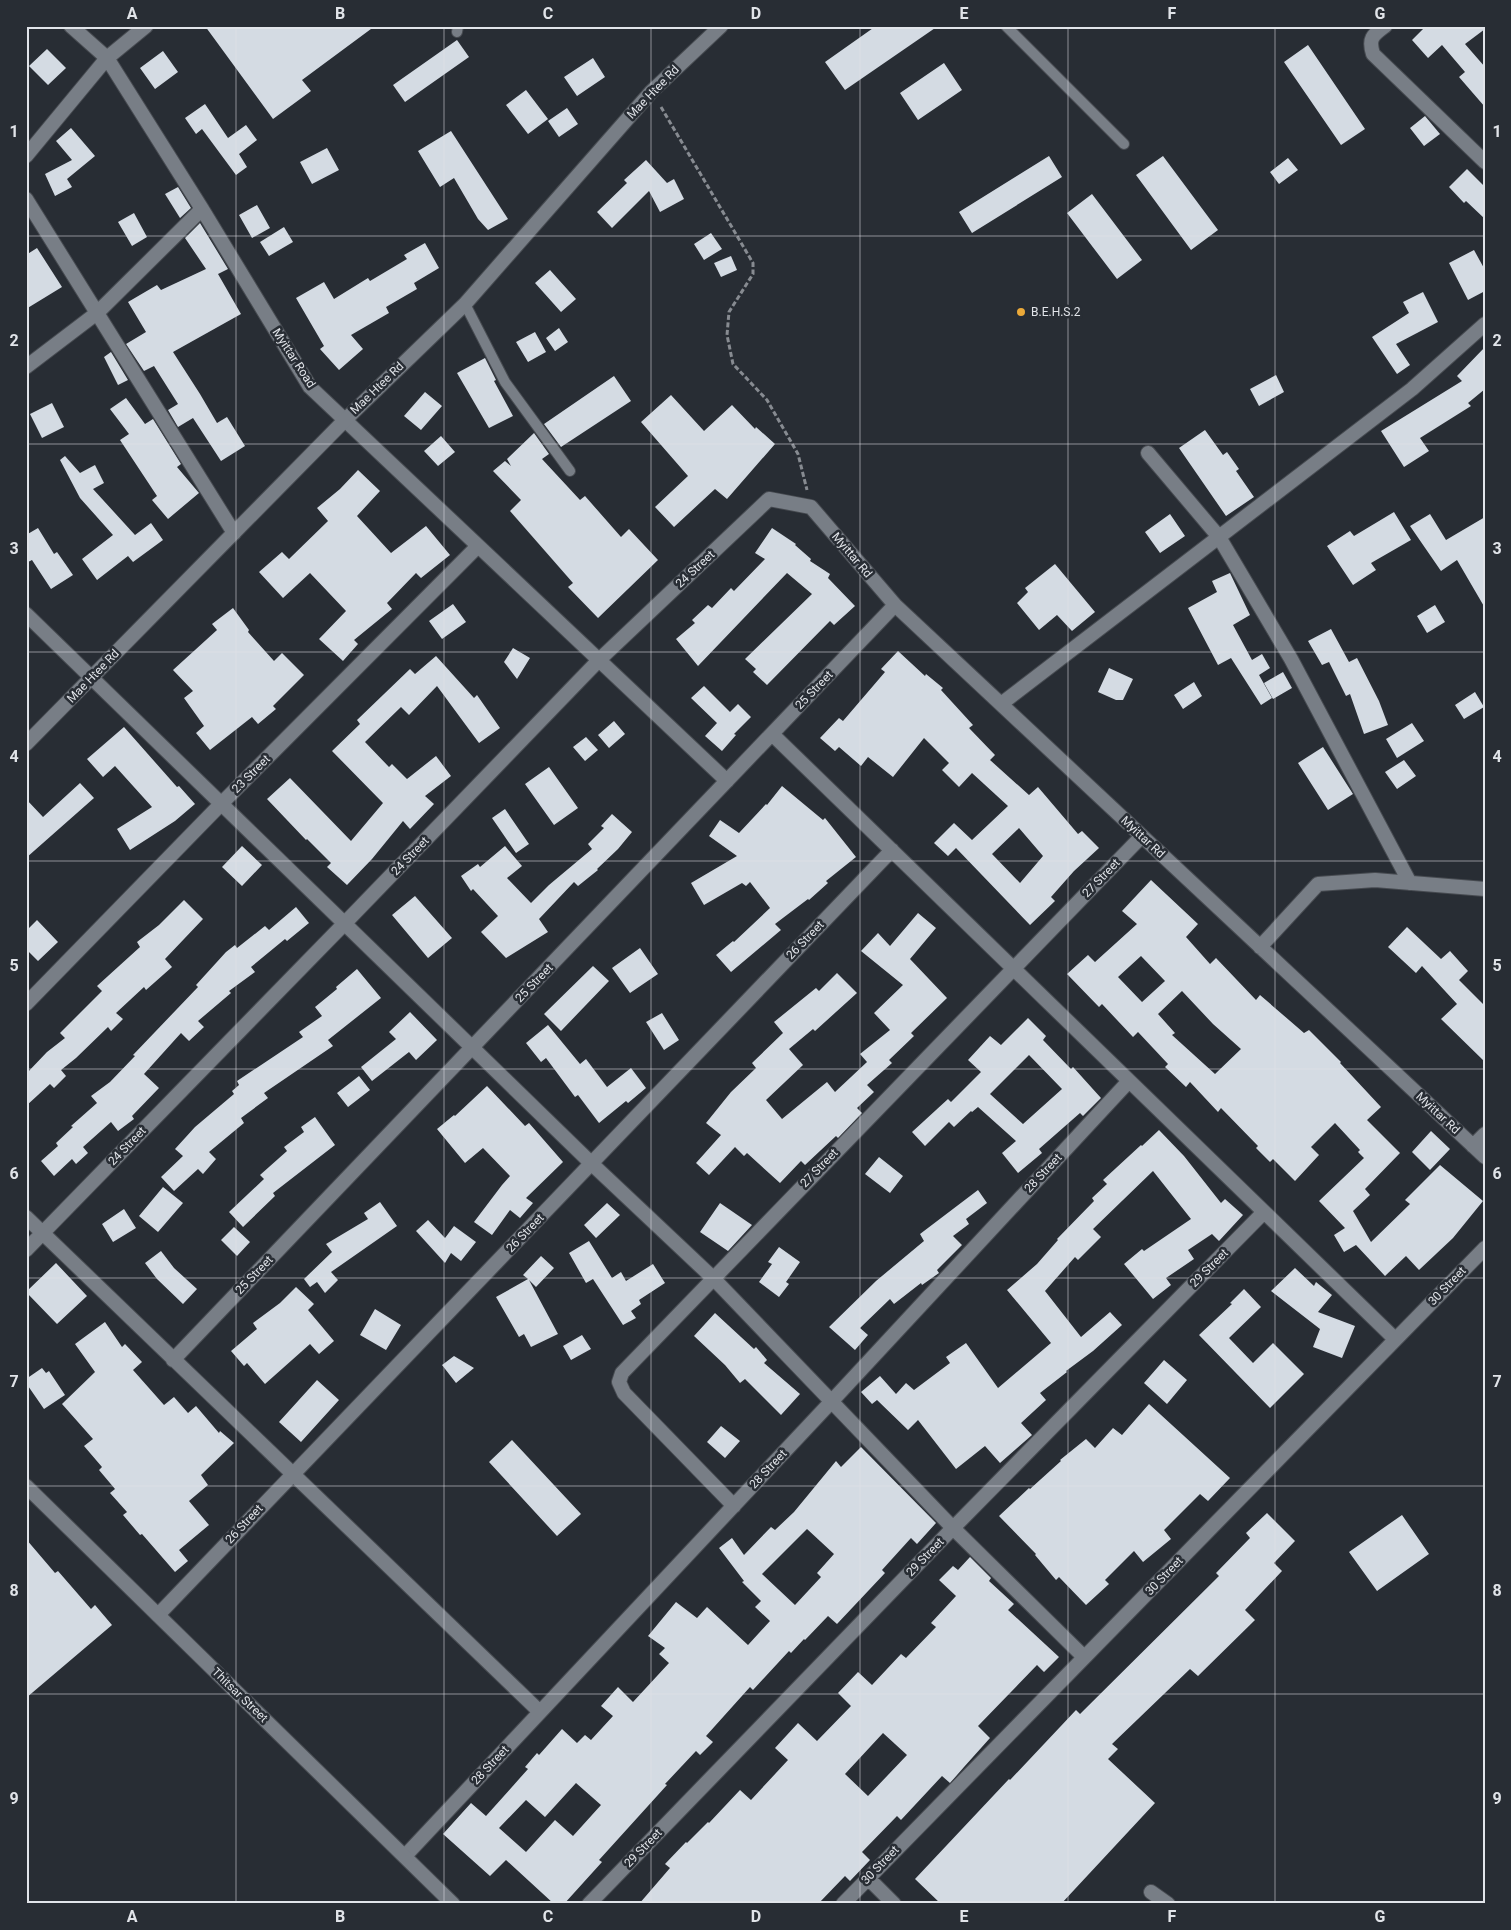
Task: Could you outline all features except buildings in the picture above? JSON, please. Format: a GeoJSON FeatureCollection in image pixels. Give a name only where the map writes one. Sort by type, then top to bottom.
{"type":"FeatureCollection","features":[{"type":"Feature","properties":{"kind":"street","name":"Myittar Road"},"geometry":{"type":"LineString","coordinates":[[72,26],[107,58],[202,209],[310,387],[727,781]]}},
{"type":"Feature","properties":{"kind":"street"},"geometry":{"type":"LineString","coordinates":[[26,156],[107,58],[146,26]]}},
{"type":"Feature","properties":{"kind":"street"},"geometry":{"type":"LineString","coordinates":[[1385,26],[1373,35],[1370,44],[1373,54],[1485,162]]}},
{"type":"Feature","properties":{"kind":"street","name":"Mae Htee Rd"},"geometry":{"type":"LineString","coordinates":[[26,744],[345,420],[464,304],[652,92],[717,28]]}},
{"type":"Feature","properties":{"kind":"street"},"geometry":{"type":"LineString","coordinates":[[26,199],[234,533]]}},
{"type":"Feature","properties":{"kind":"street"},"geometry":{"type":"LineString","coordinates":[[26,367],[97,312],[202,209]]}},
{"type":"Feature","properties":{"kind":"street"},"geometry":{"type":"LineString","coordinates":[[1001,704],[1412,389],[1485,324]]}},
{"type":"Feature","properties":{"kind":"street"},"geometry":{"type":"LineString","coordinates":[[1148,453],[1219,537],[1291,658],[1410,883]]}},
{"type":"Feature","properties":{"kind":"street","name":"24 Street"},"geometry":{"type":"LineString","coordinates":[[26,1250],[599,660],[770,499],[811,506]]}},
{"type":"Feature","properties":{"kind":"street","name":"Myittar Rd"},"geometry":{"type":"LineString","coordinates":[[811,506],[896,605],[1485,1157]]}},
{"type":"Feature","properties":{"kind":"street","name":"23 Street"},"geometry":{"type":"LineString","coordinates":[[26,1004],[221,804],[478,546]]}},
{"type":"Feature","properties":{"kind":"street","name":"25 Street"},"geometry":{"type":"LineString","coordinates":[[173,1360],[896,605]]}},
{"type":"Feature","properties":{"kind":"street"},"geometry":{"type":"LineString","coordinates":[[26,614],[592,1164],[713,1278],[952,1528],[1084,1658]]}},
{"type":"Feature","properties":{"kind":"street"},"geometry":{"type":"LineString","coordinates":[[772,734],[1395,1340]]}},
{"type":"Feature","properties":{"kind":"street","name":"27 Street"},"geometry":{"type":"LineString","coordinates":[[734,1506],[624,1393],[619,1382],[622,1373],[1142,836]]}},
{"type":"Feature","properties":{"kind":"street","name":"26 Street"},"geometry":{"type":"LineString","coordinates":[[158,1615],[892,850]]}},
{"type":"Feature","properties":{"kind":"street"},"geometry":{"type":"LineString","coordinates":[[1260,947],[1318,884],[1375,880],[1485,889]]}},
{"type":"Feature","properties":{"kind":"street","name":"28 Street"},"geometry":{"type":"LineString","coordinates":[[404,1856],[734,1506],[1129,1081]]}},
{"type":"Feature","properties":{"kind":"street"},"geometry":{"type":"LineString","coordinates":[[1474,1146],[1485,1134]]}},
{"type":"Feature","properties":{"kind":"street","name":"29 Street"},"geometry":{"type":"LineString","coordinates":[[589,1904],[952,1528],[1264,1212]]}},
{"type":"Feature","properties":{"kind":"street"},"geometry":{"type":"LineString","coordinates":[[26,1217],[540,1712]]}},
{"type":"Feature","properties":{"kind":"street","name":"30 Street"},"geometry":{"type":"LineString","coordinates":[[843,1904],[1485,1248]]}},
{"type":"Feature","properties":{"kind":"street","name":"Thitsar Street"},"geometry":{"type":"LineString","coordinates":[[26,1486],[453,1904]]}},
{"type":"Feature","properties":{"kind":"street"},"geometry":{"type":"LineString","coordinates":[[868,1878],[894,1904]]}},
{"type":"Feature","properties":{"kind":"street"},"geometry":{"type":"LineString","coordinates":[[1151,1892],[1168,1904]]}},
{"type":"Feature","properties":{"kind":"lane"},"geometry":{"type":"LineString","coordinates":[[1006,26],[1124,144]]}},
{"type":"Feature","properties":{"kind":"lane"},"geometry":{"type":"LineString","coordinates":[[464,304],[505,382],[570,470]]}},
{"type":"Feature","properties":{"kind":"path"},"geometry":{"type":"LineString","coordinates":[[652,92],[753,263],[753,274],[730,312],[727,335],[732,364],[767,400],[798,454],[811,506]]}},
{"type":"Feature","properties":{"kind":"place","name":"B.E.H.S.2"},"geometry":{"type":"Point","coordinates":[1021,312]}}]}
